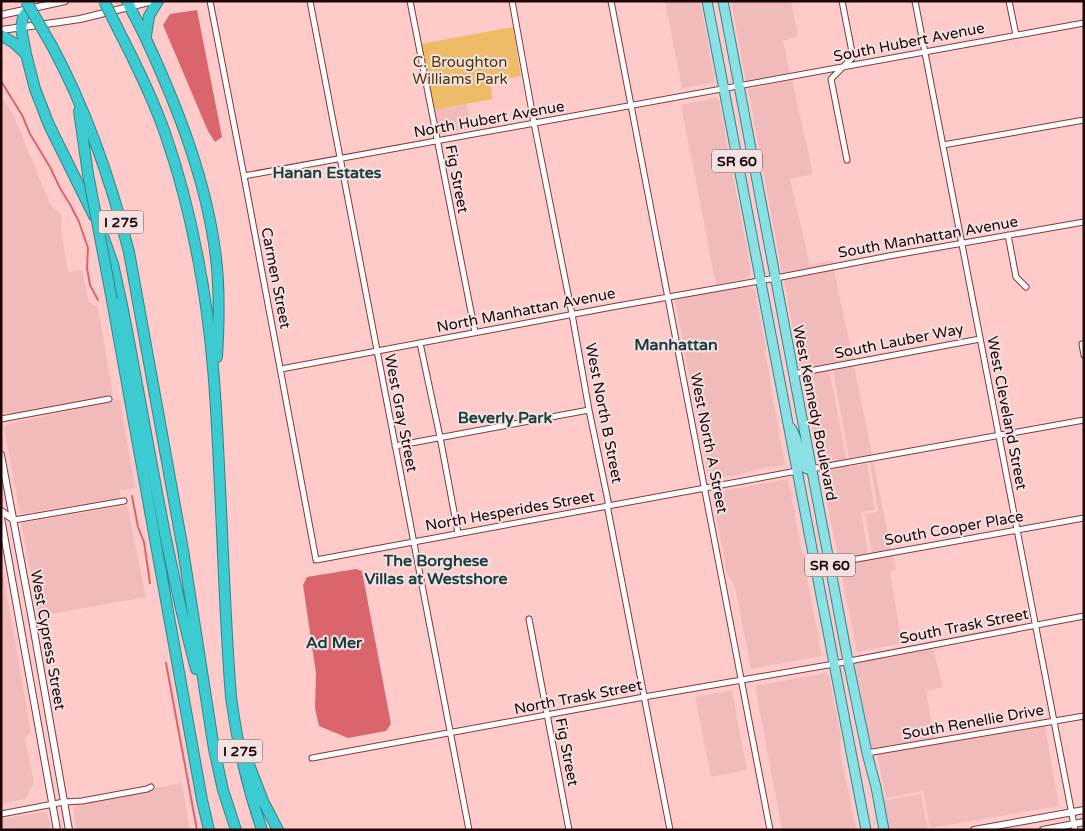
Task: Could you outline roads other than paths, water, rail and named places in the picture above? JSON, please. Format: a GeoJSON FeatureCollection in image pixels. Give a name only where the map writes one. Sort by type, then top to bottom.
{"type":"FeatureCollection","features":[{"type":"Feature","properties":{"kind":"highway","name":"I 275"},"geometry":{"type":"LineString","coordinates":[[104,1],[149,94],[164,132],[187,207],[195,241],[204,293],[216,395],[232,706],[250,794],[262,830]]}},
{"type":"Feature","properties":{"kind":"highway"},"geometry":{"type":"LineString","coordinates":[[146,38],[148,16],[158,1]]}},
{"type":"Feature","properties":{"kind":"highway"},"geometry":{"type":"LineString","coordinates":[[129,4],[146,38],[182,125],[207,205],[216,258],[218,284],[219,333],[216,395]]}},
{"type":"Feature","properties":{"kind":"highway"},"geometry":{"type":"LineString","coordinates":[[27,5],[21,28],[26,54],[41,107],[91,210],[113,264],[179,604],[211,733]]}},
{"type":"Feature","properties":{"kind":"highway","name":"I 275"},"geometry":{"type":"LineString","coordinates":[[27,5],[52,46],[71,84],[92,131],[117,205],[130,259],[183,550],[211,733],[220,778],[236,830]]}},
{"type":"Feature","properties":{"kind":"highway"},"geometry":{"type":"LineString","coordinates":[[1,35],[26,54]]}},
{"type":"Feature","properties":{"kind":"highway"},"geometry":{"type":"LineString","coordinates":[[71,84],[80,117],[88,174],[209,830]]}},
{"type":"Feature","properties":{"kind":"highway"},"geometry":{"type":"LineString","coordinates":[[229,671],[238,722],[250,770],[262,801],[278,830]]}},
{"type":"Feature","properties":{"kind":"main road","name":"West Kennedy Boulevard"},"geometry":{"type":"LineString","coordinates":[[707,1],[866,830]]}},
{"type":"Feature","properties":{"kind":"main road","name":"West Kennedy Boulevard"},"geometry":{"type":"LineString","coordinates":[[723,1],[848,661],[884,830]]}},
{"type":"Feature","properties":{"kind":"main road"},"geometry":{"type":"LineString","coordinates":[[788,423],[796,436],[804,467],[811,469]]}},
{"type":"Feature","properties":{"kind":"main road"},"geometry":{"type":"LineString","coordinates":[[797,471],[805,472],[813,505],[822,526]]}},
{"type":"Feature","properties":{"kind":"street"},"geometry":{"type":"LineString","coordinates":[[1,14],[27,5],[64,1]]}},
{"type":"Feature","properties":{"kind":"street"},"geometry":{"type":"LineString","coordinates":[[1,30],[80,19],[129,4],[152,1]]}},
{"type":"Feature","properties":{"kind":"street","name":"Carmen Street"},"geometry":{"type":"LineString","coordinates":[[210,1],[316,560]]}},
{"type":"Feature","properties":{"kind":"street","name":"West Gray Street"},"geometry":{"type":"LineString","coordinates":[[310,1],[469,830]]}},
{"type":"Feature","properties":{"kind":"street","name":"Fig Street"},"geometry":{"type":"LineString","coordinates":[[410,1],[475,332]]}},
{"type":"Feature","properties":{"kind":"street","name":"West North B Street"},"geometry":{"type":"LineString","coordinates":[[512,1],[670,830]]}},
{"type":"Feature","properties":{"kind":"street","name":"West North A Street"},"geometry":{"type":"LineString","coordinates":[[611,1],[770,830]]}},
{"type":"Feature","properties":{"kind":"street"},"geometry":{"type":"LineString","coordinates":[[842,1],[853,57],[831,79],[847,160]]}},
{"type":"Feature","properties":{"kind":"street","name":"West Cleveland Street"},"geometry":{"type":"LineString","coordinates":[[916,1],[1074,827]]}},
{"type":"Feature","properties":{"kind":"street"},"geometry":{"type":"LineString","coordinates":[[1009,1],[1016,35]]}},
{"type":"Feature","properties":{"kind":"street","name":"South Hubert Avenue"},"geometry":{"type":"LineString","coordinates":[[739,87],[1084,23]]}},
{"type":"Feature","properties":{"kind":"street","name":"North Hubert Avenue"},"geometry":{"type":"LineString","coordinates":[[244,176],[724,88],[739,87]]}},
{"type":"Feature","properties":{"kind":"street"},"geometry":{"type":"LineString","coordinates":[[943,146],[1084,120]]}},
{"type":"Feature","properties":{"kind":"street","name":"South Manhattan Avenue"},"geometry":{"type":"LineString","coordinates":[[776,278],[1084,222]]}},
{"type":"Feature","properties":{"kind":"street"},"geometry":{"type":"LineString","coordinates":[[1008,235],[1016,277],[1026,287]]}},
{"type":"Feature","properties":{"kind":"street","name":"North Manhattan Avenue"},"geometry":{"type":"LineString","coordinates":[[281,369],[776,278]]}},
{"type":"Feature","properties":{"kind":"street","name":"South Lauber Way"},"geometry":{"type":"LineString","coordinates":[[793,374],[980,339]]}},
{"type":"Feature","properties":{"kind":"street"},"geometry":{"type":"LineString","coordinates":[[420,343],[458,533]]}},
{"type":"Feature","properties":{"kind":"street"},"geometry":{"type":"LineString","coordinates":[[1082,344],[1084,355]]}},
{"type":"Feature","properties":{"kind":"street"},"geometry":{"type":"LineString","coordinates":[[1,419],[109,399]]}},
{"type":"Feature","properties":{"kind":"street"},"geometry":{"type":"LineString","coordinates":[[395,446],[589,410]]}},
{"type":"Feature","properties":{"kind":"street"},"geometry":{"type":"LineString","coordinates":[[811,469],[1084,420]]}},
{"type":"Feature","properties":{"kind":"street","name":"West Cypress Street"},"geometry":{"type":"LineString","coordinates":[[1,454],[69,830]]}},
{"type":"Feature","properties":{"kind":"street","name":"North Hesperides Street"},"geometry":{"type":"LineString","coordinates":[[316,560],[797,471]]}},
{"type":"Feature","properties":{"kind":"street"},"geometry":{"type":"LineString","coordinates":[[1,511],[14,520],[124,501]]}},
{"type":"Feature","properties":{"kind":"street","name":"West Cypress Street"},"geometry":{"type":"LineString","coordinates":[[1,518],[57,830]]}},
{"type":"Feature","properties":{"kind":"street","name":"South Cooper Place"},"geometry":{"type":"LineString","coordinates":[[830,564],[1084,518]]}},
{"type":"Feature","properties":{"kind":"street","name":"South Trask Street"},"geometry":{"type":"LineString","coordinates":[[848,661],[1084,616]]}},
{"type":"Feature","properties":{"kind":"street","name":"Fig Street"},"geometry":{"type":"LineString","coordinates":[[529,619],[569,830]]}},
{"type":"Feature","properties":{"kind":"street","name":"North Trask Street"},"geometry":{"type":"LineString","coordinates":[[312,758],[848,661]]}},
{"type":"Feature","properties":{"kind":"street","name":"South Renellie Drive"},"geometry":{"type":"LineString","coordinates":[[867,753],[1084,716]]}},
{"type":"Feature","properties":{"kind":"street"},"geometry":{"type":"LineString","coordinates":[[1,814],[151,787]]}},
{"type":"Feature","properties":{"kind":"street"},"geometry":{"type":"LineString","coordinates":[[974,830],[1084,810]]}},
{"type":"Feature","properties":{"kind":"street"},"geometry":{"type":"LineString","coordinates":[[1043,830],[1074,827],[1084,822]]}},
{"type":"Feature","properties":{"kind":"waterway"},"geometry":{"type":"LineString","coordinates":[[1,81],[22,115],[30,134],[79,222],[88,248],[87,268],[90,285],[98,300]]}},
{"type":"Feature","properties":{"kind":"waterway"},"geometry":{"type":"LineString","coordinates":[[132,496],[138,527],[144,542],[150,583]]}},
{"type":"Feature","properties":{"kind":"waterway"},"geometry":{"type":"LineString","coordinates":[[166,663],[197,830]]}},
{"type":"Feature","properties":{"kind":"district","name":"Hanan Estates"},"geometry":{"type":"Point","coordinates":[327,173]}},
{"type":"Feature","properties":{"kind":"district","name":"Manhattan"},"geometry":{"type":"Point","coordinates":[676,345]}},
{"type":"Feature","properties":{"kind":"district","name":"Beverly Park"},"geometry":{"type":"Point","coordinates":[505,418]}},
{"type":"Feature","properties":{"kind":"district","name":"The Borghese Villas at Westshore"},"geometry":{"type":"Point","coordinates":[436,570]}},
{"type":"Feature","properties":{"kind":"district","name":"Ad Mer"},"geometry":{"type":"Point","coordinates":[334,643]}},
{"type":"Feature","properties":{"kind":"park label","name":"C. Broughton Williams Park"},"geometry":{"type":"Point","coordinates":[460,70]}}]}
